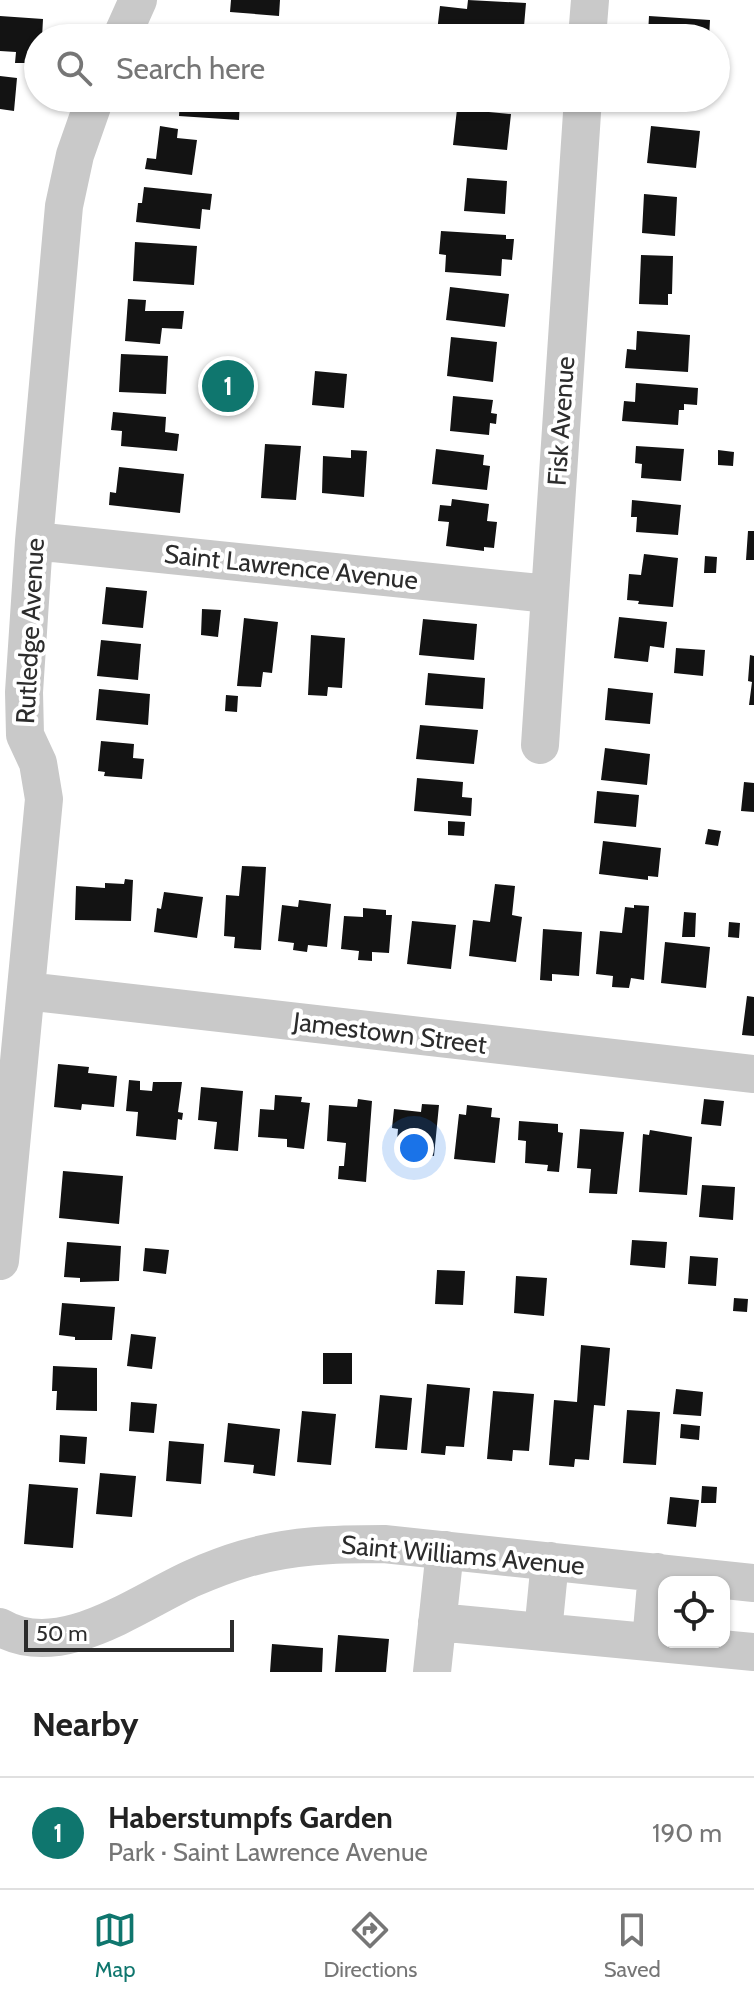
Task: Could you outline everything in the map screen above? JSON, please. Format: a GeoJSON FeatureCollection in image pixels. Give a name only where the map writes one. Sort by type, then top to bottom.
{"type":"FeatureCollection","features":[{"type":"Feature","properties":{"kind":"street"},"geometry":{"type":"LineString","coordinates":[[127,24],[138,0]]}},
{"type":"Feature","properties":{"kind":"street"},"geometry":{"type":"LineString","coordinates":[[588,24],[590,0]]}},
{"type":"Feature","properties":{"kind":"street","name":"Rutledge Avenue"},"geometry":{"type":"LineString","coordinates":[[0,1261],[44,799],[38,763],[12,734],[24,692],[34,541],[64,206],[75,155],[90,112]]}},
{"type":"Feature","properties":{"kind":"street","name":"Fisk Avenue"},"geometry":{"type":"LineString","coordinates":[[540,745],[582,112]]}},
{"type":"Feature","properties":{"kind":"street","name":"Saint Lawrence Avenue"},"geometry":{"type":"LineString","coordinates":[[34,541],[549,594]]}},
{"type":"Feature","properties":{"kind":"street","name":"Jamestown Street"},"geometry":{"type":"LineString","coordinates":[[26,991],[754,1074]]}},
{"type":"Feature","properties":{"kind":"street","name":"Saint Williams Avenue"},"geometry":{"type":"LineString","coordinates":[[0,1627],[15,1635],[40,1637],[77,1633],[112,1620],[194,1577],[246,1558],[299,1546],[384,1544],[445,1550],[657,1572],[735,1589]]}},
{"type":"Feature","properties":{"kind":"street"},"geometry":{"type":"LineString","coordinates":[[432,1672],[445,1550]]}},
{"type":"Feature","properties":{"kind":"street"},"geometry":{"type":"LineString","coordinates":[[543,1632],[550,1561]]}},
{"type":"Feature","properties":{"kind":"street"},"geometry":{"type":"LineString","coordinates":[[651,1642],[657,1572]]}},
{"type":"Feature","properties":{"kind":"street"},"geometry":{"type":"LineString","coordinates":[[437,1622],[731,1647]]}},
{"type":"Feature","properties":{"kind":"building"},"geometry":{"type":"Polygon","coordinates":[[[231,0],[280,0],[279,16],[230,12],[231,0]]]}},
{"type":"Feature","properties":{"kind":"building"},"geometry":{"type":"Polygon","coordinates":[[[468,0],[526,3],[524,24],[438,24],[440,6],[467,9],[468,0]]]}},
{"type":"Feature","properties":{"kind":"building"},"geometry":{"type":"Polygon","coordinates":[[[0,16],[43,19],[43,24],[24,24],[24,63],[15,63],[16,52],[0,51],[0,16]]]}},
{"type":"Feature","properties":{"kind":"building"},"geometry":{"type":"Polygon","coordinates":[[[649,16],[710,20],[710,24],[649,24],[649,16]]]}},
{"type":"Feature","properties":{"kind":"building"},"geometry":{"type":"Polygon","coordinates":[[[0,76],[17,78],[14,111],[0,109],[0,76]]]}},
{"type":"Feature","properties":{"kind":"building"},"geometry":{"type":"Polygon","coordinates":[[[179,112],[239,112],[239,120],[179,116],[179,112]]]}},
{"type":"Feature","properties":{"kind":"building"},"geometry":{"type":"Polygon","coordinates":[[[457,112],[511,114],[507,150],[453,145],[457,112]]]}},
{"type":"Feature","properties":{"kind":"building"},"geometry":{"type":"Polygon","coordinates":[[[160,126],[178,129],[177,138],[197,140],[192,175],[145,169],[147,158],[156,159],[160,126]]]}},
{"type":"Feature","properties":{"kind":"building"},"geometry":{"type":"Polygon","coordinates":[[[651,126],[700,131],[696,168],[647,163],[651,126]]]}},
{"type":"Feature","properties":{"kind":"building"},"geometry":{"type":"Polygon","coordinates":[[[467,178],[507,181],[505,214],[464,211],[467,178]]]}},
{"type":"Feature","properties":{"kind":"building"},"geometry":{"type":"Polygon","coordinates":[[[144,187],[212,194],[210,210],[202,209],[200,229],[136,222],[144,187]]]}},
{"type":"Feature","properties":{"kind":"building"},"geometry":{"type":"Polygon","coordinates":[[[644,194],[677,197],[675,236],[642,233],[644,194]]]}},
{"type":"Feature","properties":{"kind":"building"},"geometry":{"type":"Polygon","coordinates":[[[441,231],[506,235],[506,239],[514,239],[512,260],[502,259],[501,276],[445,272],[446,255],[439,254],[441,231]]]}},
{"type":"Feature","properties":{"kind":"building"},"geometry":{"type":"Polygon","coordinates":[[[135,242],[197,246],[194,285],[133,281],[135,242]]]}},
{"type":"Feature","properties":{"kind":"building"},"geometry":{"type":"Polygon","coordinates":[[[641,255],[673,256],[672,294],[668,294],[668,305],[639,304],[641,255]]]}},
{"type":"Feature","properties":{"kind":"building"},"geometry":{"type":"Polygon","coordinates":[[[450,287],[509,294],[505,327],[446,320],[450,287]]]}},
{"type":"Feature","properties":{"kind":"building"},"geometry":{"type":"Polygon","coordinates":[[[128,299],[146,300],[145,311],[184,311],[182,329],[162,328],[160,344],[125,341],[128,299]]]}},
{"type":"Feature","properties":{"kind":"building"},"geometry":{"type":"Polygon","coordinates":[[[637,331],[690,335],[688,372],[625,368],[627,349],[636,350],[637,331]]]}},
{"type":"Feature","properties":{"kind":"building"},"geometry":{"type":"Polygon","coordinates":[[[451,337],[497,342],[493,382],[447,376],[451,337]]]}},
{"type":"Feature","properties":{"kind":"building"},"geometry":{"type":"Polygon","coordinates":[[[121,354],[168,356],[166,394],[119,392],[121,354]]]}},
{"type":"Feature","properties":{"kind":"building"},"geometry":{"type":"Polygon","coordinates":[[[315,371],[347,374],[344,408],[312,405],[315,371]]]}},
{"type":"Feature","properties":{"kind":"building"},"geometry":{"type":"Polygon","coordinates":[[[636,383],[698,388],[697,405],[684,404],[684,410],[679,410],[678,425],[622,421],[624,401],[635,402],[636,383]]]}},
{"type":"Feature","properties":{"kind":"building"},"geometry":{"type":"Polygon","coordinates":[[[453,396],[493,400],[491,413],[497,414],[496,424],[490,423],[489,435],[450,431],[453,396]]]}},
{"type":"Feature","properties":{"kind":"building"},"geometry":{"type":"Polygon","coordinates":[[[113,412],[166,417],[165,432],[179,434],[177,451],[121,446],[122,431],[111,430],[113,412]]]}},
{"type":"Feature","properties":{"kind":"building"},"geometry":{"type":"Polygon","coordinates":[[[265,444],[301,446],[296,500],[261,498],[265,444]]]}},
{"type":"Feature","properties":{"kind":"building"},"geometry":{"type":"Polygon","coordinates":[[[636,446],[684,449],[681,481],[641,478],[642,464],[635,463],[636,446]]]}},
{"type":"Feature","properties":{"kind":"building"},"geometry":{"type":"Polygon","coordinates":[[[436,449],[484,455],[483,465],[490,466],[487,490],[432,484],[436,449]]]}},
{"type":"Feature","properties":{"kind":"building"},"geometry":{"type":"Polygon","coordinates":[[[351,450],[367,451],[364,497],[322,493],[323,456],[351,458],[351,450]]]}},
{"type":"Feature","properties":{"kind":"building"},"geometry":{"type":"Polygon","coordinates":[[[718,450],[734,452],[733,466],[718,465],[718,450]]]}},
{"type":"Feature","properties":{"kind":"building"},"geometry":{"type":"Polygon","coordinates":[[[119,467],[184,474],[180,513],[109,505],[110,492],[116,493],[119,467]]]}},
{"type":"Feature","properties":{"kind":"building"},"geometry":{"type":"Polygon","coordinates":[[[452,499],[489,504],[487,521],[497,522],[494,548],[484,547],[484,551],[446,546],[449,522],[438,521],[440,505],[451,506],[452,499]]]}},
{"type":"Feature","properties":{"kind":"building"},"geometry":{"type":"Polygon","coordinates":[[[632,500],[681,505],[678,535],[636,532],[637,517],[631,517],[632,500]]]}},
{"type":"Feature","properties":{"kind":"building"},"geometry":{"type":"Polygon","coordinates":[[[748,531],[754,531],[754,560],[746,560],[748,531]]]}},
{"type":"Feature","properties":{"kind":"building"},"geometry":{"type":"Polygon","coordinates":[[[644,554],[678,558],[673,607],[627,600],[629,574],[641,575],[644,554]]]}},
{"type":"Feature","properties":{"kind":"building"},"geometry":{"type":"Polygon","coordinates":[[[705,556],[717,557],[716,573],[704,573],[705,556]]]}},
{"type":"Feature","properties":{"kind":"building"},"geometry":{"type":"Polygon","coordinates":[[[106,587],[147,591],[143,628],[102,624],[106,587]]]}},
{"type":"Feature","properties":{"kind":"building"},"geometry":{"type":"Polygon","coordinates":[[[202,609],[221,610],[218,637],[201,635],[202,609]]]}},
{"type":"Feature","properties":{"kind":"building"},"geometry":{"type":"Polygon","coordinates":[[[619,617],[667,622],[664,648],[650,646],[648,662],[614,658],[619,617]]]}},
{"type":"Feature","properties":{"kind":"building"},"geometry":{"type":"Polygon","coordinates":[[[244,618],[278,622],[272,673],[263,672],[261,687],[237,686],[244,618]]]}},
{"type":"Feature","properties":{"kind":"building"},"geometry":{"type":"Polygon","coordinates":[[[423,619],[477,624],[474,660],[419,655],[423,619]]]}},
{"type":"Feature","properties":{"kind":"building"},"geometry":{"type":"Polygon","coordinates":[[[311,635],[345,638],[342,688],[328,687],[327,696],[308,695],[311,635]]]}},
{"type":"Feature","properties":{"kind":"building"},"geometry":{"type":"Polygon","coordinates":[[[101,640],[141,644],[138,680],[97,676],[101,640]]]}},
{"type":"Feature","properties":{"kind":"building"},"geometry":{"type":"Polygon","coordinates":[[[676,648],[705,650],[703,676],[674,673],[676,648]]]}},
{"type":"Feature","properties":{"kind":"building"},"geometry":{"type":"Polygon","coordinates":[[[750,655],[754,656],[754,705],[749,705],[752,682],[748,681],[750,655]]]}},
{"type":"Feature","properties":{"kind":"building"},"geometry":{"type":"Polygon","coordinates":[[[428,673],[485,678],[483,709],[425,705],[428,673]]]}},
{"type":"Feature","properties":{"kind":"building"},"geometry":{"type":"Polygon","coordinates":[[[608,688],[653,693],[650,724],[605,720],[608,688]]]}},
{"type":"Feature","properties":{"kind":"building"},"geometry":{"type":"Polygon","coordinates":[[[99,689],[150,694],[148,725],[96,720],[99,689]]]}},
{"type":"Feature","properties":{"kind":"building"},"geometry":{"type":"Polygon","coordinates":[[[226,695],[238,696],[237,712],[225,711],[226,695]]]}},
{"type":"Feature","properties":{"kind":"building"},"geometry":{"type":"Polygon","coordinates":[[[420,725],[478,730],[474,764],[416,759],[420,725]]]}},
{"type":"Feature","properties":{"kind":"building"},"geometry":{"type":"Polygon","coordinates":[[[101,741],[134,744],[133,758],[144,759],[142,779],[104,776],[105,772],[98,771],[101,741]]]}},
{"type":"Feature","properties":{"kind":"building"},"geometry":{"type":"Polygon","coordinates":[[[605,748],[650,754],[647,785],[601,780],[605,748]]]}},
{"type":"Feature","properties":{"kind":"building"},"geometry":{"type":"Polygon","coordinates":[[[417,778],[463,782],[462,797],[472,798],[471,816],[414,811],[417,778]]]}},
{"type":"Feature","properties":{"kind":"building"},"geometry":{"type":"Polygon","coordinates":[[[744,782],[754,783],[754,812],[741,811],[744,782]]]}},
{"type":"Feature","properties":{"kind":"building"},"geometry":{"type":"Polygon","coordinates":[[[597,791],[639,795],[636,827],[594,823],[597,791]]]}},
{"type":"Feature","properties":{"kind":"building"},"geometry":{"type":"Polygon","coordinates":[[[448,821],[465,822],[464,836],[448,835],[448,821]]]}},
{"type":"Feature","properties":{"kind":"building"},"geometry":{"type":"Polygon","coordinates":[[[708,829],[721,831],[718,846],[705,844],[708,829]]]}},
{"type":"Feature","properties":{"kind":"building"},"geometry":{"type":"Polygon","coordinates":[[[603,841],[661,848],[658,877],[648,876],[648,880],[599,874],[603,841]]]}},
{"type":"Feature","properties":{"kind":"building"},"geometry":{"type":"Polygon","coordinates":[[[242,866],[266,867],[261,950],[234,948],[235,937],[224,936],[226,895],[239,896],[242,866]]]}},
{"type":"Feature","properties":{"kind":"building"},"geometry":{"type":"Polygon","coordinates":[[[125,879],[133,880],[131,921],[75,920],[76,886],[105,888],[105,883],[124,884],[125,879]]]}},
{"type":"Feature","properties":{"kind":"building"},"geometry":{"type":"Polygon","coordinates":[[[495,884],[515,886],[512,915],[522,917],[516,962],[469,956],[473,920],[490,922],[495,884]]]}},
{"type":"Feature","properties":{"kind":"building"},"geometry":{"type":"Polygon","coordinates":[[[164,892],[203,897],[197,938],[154,932],[157,908],[161,909],[164,892]]]}},
{"type":"Feature","properties":{"kind":"building"},"geometry":{"type":"Polygon","coordinates":[[[299,900],[331,904],[327,947],[308,945],[307,952],[293,950],[294,943],[278,941],[282,905],[298,907],[299,900]]]}},
{"type":"Feature","properties":{"kind":"building"},"geometry":{"type":"Polygon","coordinates":[[[634,905],[649,906],[644,980],[631,978],[629,988],[612,987],[613,976],[596,974],[600,931],[622,933],[625,907],[634,908],[634,905]]]}},
{"type":"Feature","properties":{"kind":"building"},"geometry":{"type":"Polygon","coordinates":[[[363,908],[386,910],[386,915],[392,915],[389,953],[372,952],[372,961],[358,960],[359,951],[341,949],[344,916],[363,917],[363,908]]]}},
{"type":"Feature","properties":{"kind":"building"},"geometry":{"type":"Polygon","coordinates":[[[684,912],[696,913],[695,937],[682,937],[684,912]]]}},
{"type":"Feature","properties":{"kind":"building"},"geometry":{"type":"Polygon","coordinates":[[[412,921],[456,925],[451,969],[407,964],[412,921]]]}},
{"type":"Feature","properties":{"kind":"building"},"geometry":{"type":"Polygon","coordinates":[[[729,922],[740,923],[739,938],[728,937],[729,922]]]}},
{"type":"Feature","properties":{"kind":"building"},"geometry":{"type":"Polygon","coordinates":[[[543,929],[582,932],[579,976],[552,974],[552,981],[540,980],[543,929]]]}},
{"type":"Feature","properties":{"kind":"building"},"geometry":{"type":"Polygon","coordinates":[[[665,942],[710,947],[706,988],[661,983],[665,942]]]}},
{"type":"Feature","properties":{"kind":"building"},"geometry":{"type":"Polygon","coordinates":[[[747,996],[754,997],[754,1036],[742,1035],[747,996]]]}},
{"type":"Feature","properties":{"kind":"building"},"geometry":{"type":"Polygon","coordinates":[[[58,1064],[89,1067],[88,1073],[117,1076],[114,1107],[82,1104],[81,1110],[54,1107],[58,1064]]]}},
{"type":"Feature","properties":{"kind":"building"},"geometry":{"type":"Polygon","coordinates":[[[129,1080],[140,1081],[140,1090],[152,1091],[153,1082],[182,1082],[178,1112],[183,1113],[182,1120],[178,1119],[176,1140],[136,1136],[138,1112],[126,1111],[129,1080]]]}},
{"type":"Feature","properties":{"kind":"building"},"geometry":{"type":"Polygon","coordinates":[[[201,1087],[243,1091],[238,1151],[214,1149],[217,1122],[198,1120],[201,1087]]]}},
{"type":"Feature","properties":{"kind":"building"},"geometry":{"type":"Polygon","coordinates":[[[275,1095],[302,1097],[301,1102],[310,1103],[304,1149],[287,1147],[287,1139],[258,1137],[260,1109],[274,1110],[275,1095]]]}},
{"type":"Feature","properties":{"kind":"building"},"geometry":{"type":"Polygon","coordinates":[[[358,1099],[372,1101],[366,1182],[338,1179],[339,1166],[344,1166],[346,1143],[327,1141],[329,1105],[357,1107],[358,1099]]]}},
{"type":"Feature","properties":{"kind":"building"},"geometry":{"type":"Polygon","coordinates":[[[704,1099],[724,1101],[721,1126],[701,1124],[704,1099]]]}},
{"type":"Feature","properties":{"kind":"building"},"geometry":{"type":"Polygon","coordinates":[[[422,1104],[439,1105],[434,1156],[396,1153],[398,1129],[392,1128],[394,1109],[421,1112],[422,1104]]]}},
{"type":"Feature","properties":{"kind":"building"},"geometry":{"type":"Polygon","coordinates":[[[467,1105],[492,1108],[491,1117],[500,1118],[495,1163],[454,1159],[459,1114],[466,1115],[467,1105]]]}},
{"type":"Feature","properties":{"kind":"building"},"geometry":{"type":"Polygon","coordinates":[[[519,1121],[558,1124],[558,1132],[563,1133],[559,1172],[547,1171],[548,1165],[525,1163],[526,1141],[518,1140],[519,1121]]]}},
{"type":"Feature","properties":{"kind":"building"},"geometry":{"type":"Polygon","coordinates":[[[580,1129],[624,1132],[617,1194],[589,1193],[591,1169],[577,1168],[580,1129]]]}},
{"type":"Feature","properties":{"kind":"building"},"geometry":{"type":"Polygon","coordinates":[[[650,1130],[692,1137],[687,1195],[639,1192],[643,1134],[649,1135],[650,1130]]]}},
{"type":"Feature","properties":{"kind":"building"},"geometry":{"type":"Polygon","coordinates":[[[63,1171],[123,1176],[119,1224],[59,1218],[63,1171]]]}},
{"type":"Feature","properties":{"kind":"building"},"geometry":{"type":"Polygon","coordinates":[[[702,1185],[735,1187],[733,1220],[699,1217],[702,1185]]]}},
{"type":"Feature","properties":{"kind":"building"},"geometry":{"type":"Polygon","coordinates":[[[632,1240],[667,1242],[665,1268],[630,1265],[632,1240]]]}},
{"type":"Feature","properties":{"kind":"building"},"geometry":{"type":"Polygon","coordinates":[[[67,1242],[121,1246],[119,1281],[80,1282],[80,1278],[64,1277],[67,1242]]]}},
{"type":"Feature","properties":{"kind":"building"},"geometry":{"type":"Polygon","coordinates":[[[145,1248],[169,1250],[166,1274],[143,1271],[145,1248]]]}},
{"type":"Feature","properties":{"kind":"building"},"geometry":{"type":"Polygon","coordinates":[[[690,1256],[718,1258],[716,1286],[688,1284],[690,1256]]]}},
{"type":"Feature","properties":{"kind":"building"},"geometry":{"type":"Polygon","coordinates":[[[437,1270],[465,1271],[463,1305],[435,1304],[437,1270]]]}},
{"type":"Feature","properties":{"kind":"building"},"geometry":{"type":"Polygon","coordinates":[[[516,1276],[547,1278],[544,1316],[514,1313],[516,1276]]]}},
{"type":"Feature","properties":{"kind":"building"},"geometry":{"type":"Polygon","coordinates":[[[734,1298],[748,1299],[747,1312],[733,1311],[734,1298]]]}},
{"type":"Feature","properties":{"kind":"building"},"geometry":{"type":"Polygon","coordinates":[[[62,1303],[115,1307],[112,1340],[75,1340],[75,1337],[59,1335],[62,1303]]]}},
{"type":"Feature","properties":{"kind":"building"},"geometry":{"type":"Polygon","coordinates":[[[131,1334],[156,1337],[152,1369],[127,1366],[131,1334]]]}},
{"type":"Feature","properties":{"kind":"building"},"geometry":{"type":"Polygon","coordinates":[[[581,1345],[610,1348],[605,1406],[594,1405],[589,1460],[575,1459],[574,1467],[549,1465],[554,1400],[577,1402],[581,1345]]]}},
{"type":"Feature","properties":{"kind":"building"},"geometry":{"type":"Polygon","coordinates":[[[323,1353],[352,1353],[352,1384],[323,1384],[323,1353]]]}},
{"type":"Feature","properties":{"kind":"building"},"geometry":{"type":"Polygon","coordinates":[[[53,1366],[97,1368],[97,1411],[56,1410],[57,1391],[52,1391],[53,1366]]]}},
{"type":"Feature","properties":{"kind":"building"},"geometry":{"type":"Polygon","coordinates":[[[427,1384],[470,1388],[464,1447],[446,1446],[445,1455],[421,1453],[427,1384]]]}},
{"type":"Feature","properties":{"kind":"building"},"geometry":{"type":"Polygon","coordinates":[[[676,1389],[703,1392],[701,1416],[673,1414],[676,1389]]]}},
{"type":"Feature","properties":{"kind":"building"},"geometry":{"type":"Polygon","coordinates":[[[493,1391],[534,1394],[529,1451],[513,1450],[512,1461],[487,1459],[493,1391]]]}},
{"type":"Feature","properties":{"kind":"building"},"geometry":{"type":"Polygon","coordinates":[[[380,1395],[412,1398],[407,1450],[375,1448],[380,1395]]]}},
{"type":"Feature","properties":{"kind":"building"},"geometry":{"type":"Polygon","coordinates":[[[131,1402],[157,1404],[154,1433],[129,1431],[131,1402]]]}},
{"type":"Feature","properties":{"kind":"building"},"geometry":{"type":"Polygon","coordinates":[[[627,1410],[660,1412],[656,1465],[623,1463],[627,1410]]]}},
{"type":"Feature","properties":{"kind":"building"},"geometry":{"type":"Polygon","coordinates":[[[302,1411],[336,1414],[331,1465],[297,1462],[302,1411]]]}},
{"type":"Feature","properties":{"kind":"building"},"geometry":{"type":"Polygon","coordinates":[[[228,1423],[280,1429],[275,1476],[253,1473],[254,1465],[224,1462],[228,1423]]]}},
{"type":"Feature","properties":{"kind":"building"},"geometry":{"type":"Polygon","coordinates":[[[681,1424],[700,1426],[699,1440],[680,1438],[681,1424]]]}},
{"type":"Feature","properties":{"kind":"building"},"geometry":{"type":"Polygon","coordinates":[[[60,1435],[87,1437],[85,1464],[59,1462],[60,1435]]]}},
{"type":"Feature","properties":{"kind":"building"},"geometry":{"type":"Polygon","coordinates":[[[169,1441],[204,1444],[201,1484],[166,1481],[169,1441]]]}},
{"type":"Feature","properties":{"kind":"building"},"geometry":{"type":"Polygon","coordinates":[[[100,1473],[136,1476],[132,1517],[96,1514],[100,1473]]]}},
{"type":"Feature","properties":{"kind":"building"},"geometry":{"type":"Polygon","coordinates":[[[29,1484],[78,1488],[73,1548],[24,1544],[29,1484]]]}},
{"type":"Feature","properties":{"kind":"building"},"geometry":{"type":"Polygon","coordinates":[[[702,1486],[717,1487],[716,1503],[701,1503],[702,1486]]]}},
{"type":"Feature","properties":{"kind":"building"},"geometry":{"type":"Polygon","coordinates":[[[670,1497],[699,1500],[696,1527],[667,1524],[670,1497]]]}},
{"type":"Feature","properties":{"kind":"building"},"geometry":{"type":"Polygon","coordinates":[[[338,1635],[389,1639],[386,1672],[335,1672],[338,1635]]]}},
{"type":"Feature","properties":{"kind":"building"},"geometry":{"type":"Polygon","coordinates":[[[272,1644],[323,1648],[322,1672],[270,1672],[272,1644]]]}},
{"type":"Feature","properties":{"kind":"place","name":"Haberstumpfs Garden"},"geometry":{"type":"Point","coordinates":[228,386]}}]}
